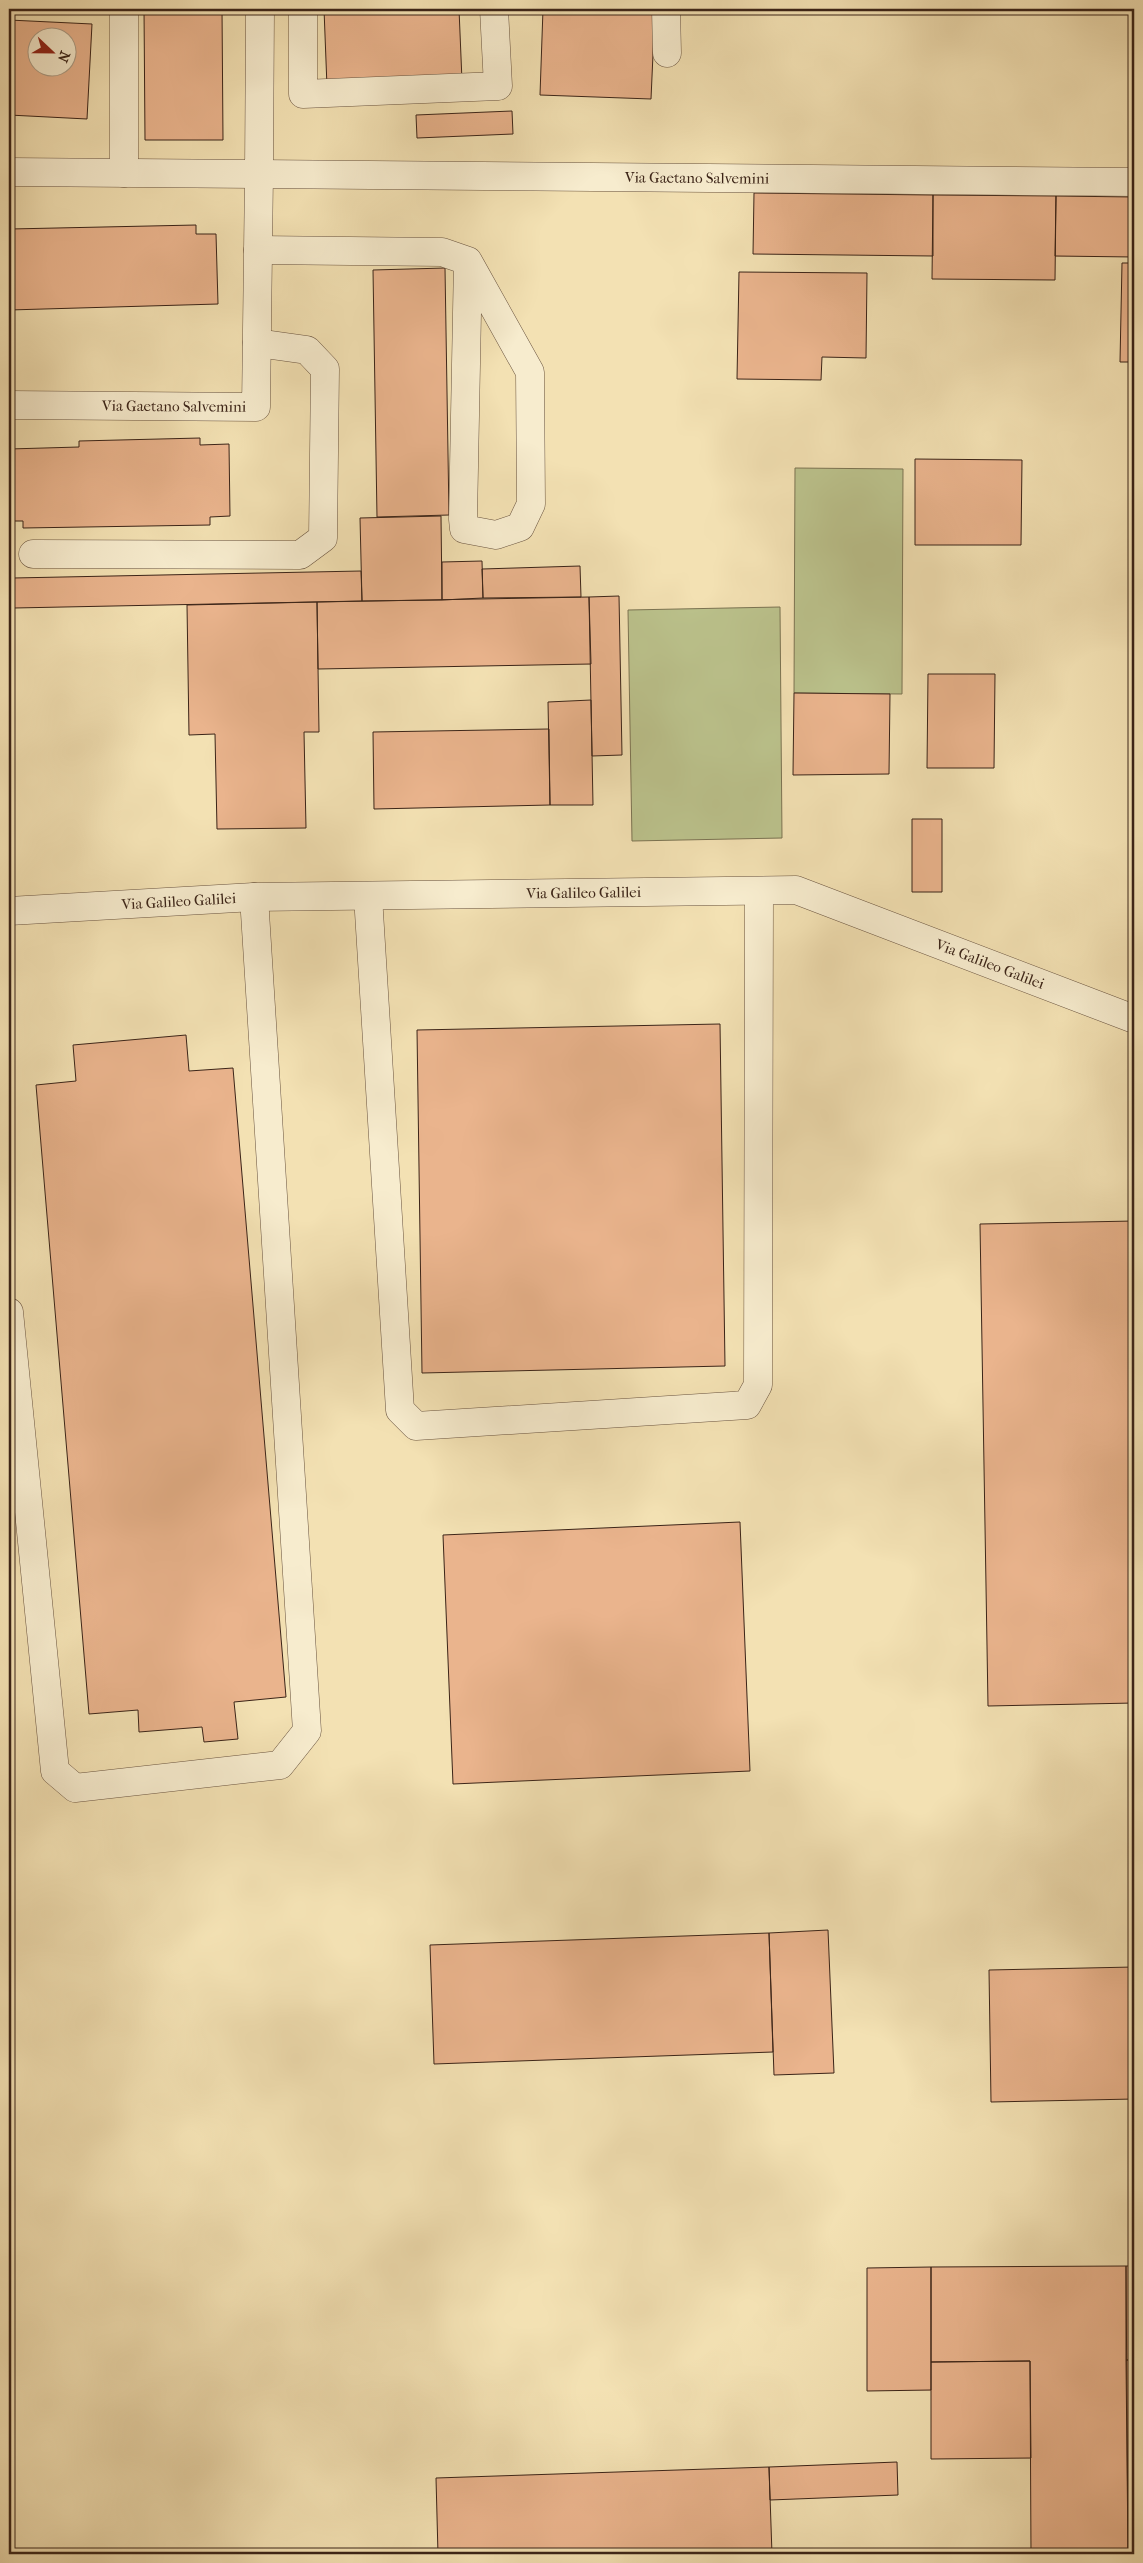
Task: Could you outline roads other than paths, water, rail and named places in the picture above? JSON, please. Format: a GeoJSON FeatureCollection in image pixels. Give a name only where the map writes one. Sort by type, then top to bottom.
{"type":"FeatureCollection","features":[{"type":"Feature","properties":{"kind":"street"},"geometry":{"type":"LineString","coordinates":[[124,9],[124,173]]}},
{"type":"Feature","properties":{"kind":"street","name":"Via Gaetano Salvemini"},"geometry":{"type":"LineString","coordinates":[[9,405],[256,407],[260,9]]}},
{"type":"Feature","properties":{"kind":"street"},"geometry":{"type":"LineString","coordinates":[[303,9],[302,94],[498,86],[494,9]]}},
{"type":"Feature","properties":{"kind":"street"},"geometry":{"type":"LineString","coordinates":[[666,9],[666,53]]}},
{"type":"Feature","properties":{"kind":"street","name":"Via Gaetano Salvemini"},"geometry":{"type":"LineString","coordinates":[[9,172],[1134,182]]}},
{"type":"Feature","properties":{"kind":"street"},"geometry":{"type":"LineString","coordinates":[[258,250],[442,252],[468,261],[530,372],[531,504],[520,527],[496,535],[464,529],[468,261]]}},
{"type":"Feature","properties":{"kind":"street"},"geometry":{"type":"LineString","coordinates":[[33,554],[300,555],[323,538],[325,369],[308,350],[257,343]]}},
{"type":"Feature","properties":{"kind":"street"},"geometry":{"type":"LineString","coordinates":[[368,896],[400,1410],[416,1426],[747,1405],[758,1384],[759,890]]}},
{"type":"Feature","properties":{"kind":"street","name":"Via Galileo Galilei"},"geometry":{"type":"LineString","coordinates":[[9,911],[254,897],[796,890],[1134,1019]]}},
{"type":"Feature","properties":{"kind":"street"},"geometry":{"type":"LineString","coordinates":[[9,1312],[55,1772],[75,1788],[280,1764],[307,1731],[254,897]]}}]}
